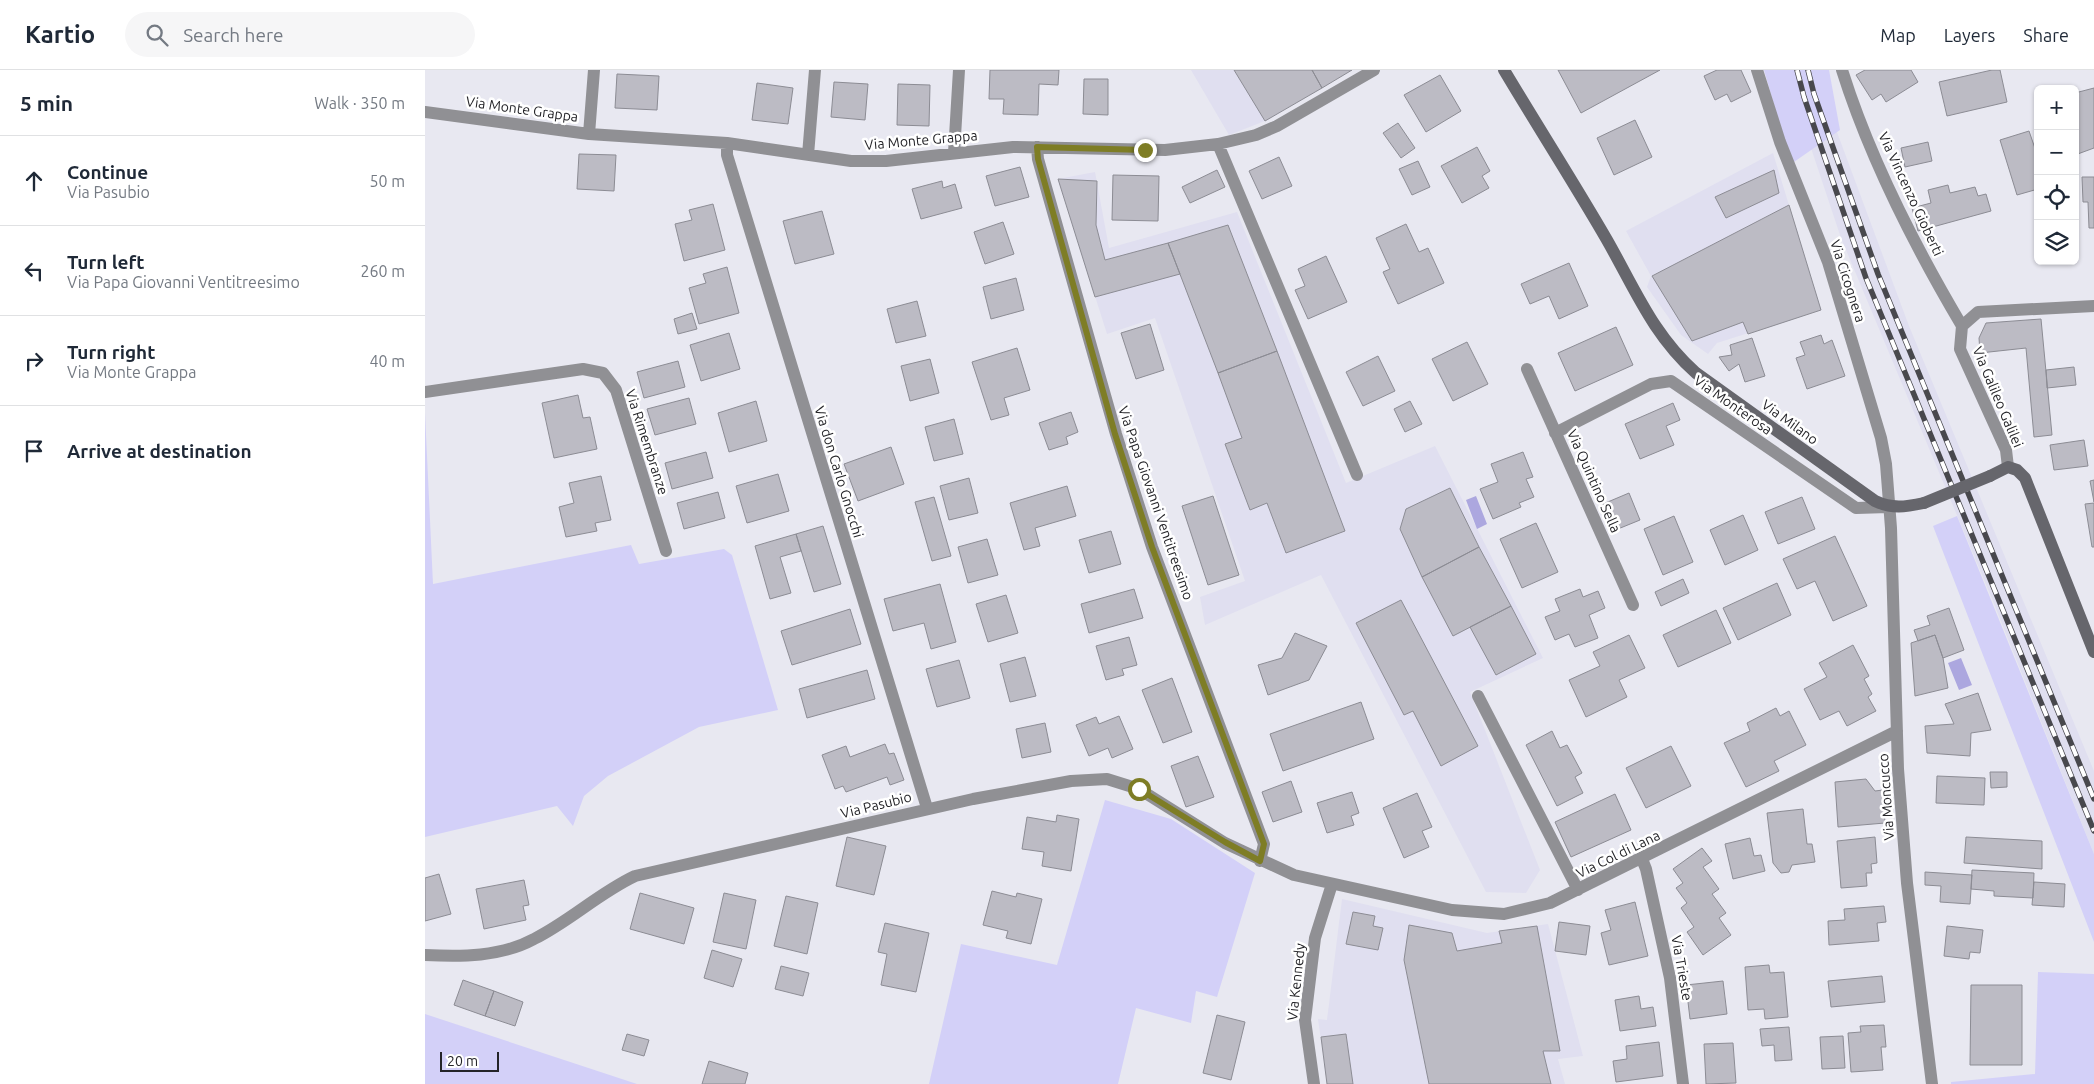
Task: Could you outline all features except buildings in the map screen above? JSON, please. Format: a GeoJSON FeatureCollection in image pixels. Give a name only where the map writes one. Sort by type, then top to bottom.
{"type":"FeatureCollection","features":[{"type":"Feature","properties":{"kind":"street"},"geometry":{"type":"LineString","coordinates":[[589,134],[594,70]]}},
{"type":"Feature","properties":{"kind":"street"},"geometry":{"type":"LineString","coordinates":[[808,155],[815,70]]}},
{"type":"Feature","properties":{"kind":"street"},"geometry":{"type":"LineString","coordinates":[[954,153],[959,70]]}},
{"type":"Feature","properties":{"kind":"street","name":"Via Monte Grappa"},"geometry":{"type":"LineString","coordinates":[[425,112],[589,134],[727,143],[851,161],[886,160],[988,148],[1037,147],[1165,150],[1237,141],[1277,126],[1374,70]]}},
{"type":"Feature","properties":{"kind":"street","name":"Via Milano"},"geometry":{"type":"LineString","coordinates":[[1504,70],[1607,241],[1649,318],[1679,358],[1696,373],[1863,494],[1889,507]]}},
{"type":"Feature","properties":{"kind":"street","name":"Via Cicognera"},"geometry":{"type":"LineString","coordinates":[[1757,70],[1780,142],[1828,262],[1881,438],[1886,464],[1889,507]]}},
{"type":"Feature","properties":{"kind":"street","name":"Via Vincenzo Gioberti"},"geometry":{"type":"LineString","coordinates":[[1842,70],[1853,105],[1903,219],[1962,326]]}},
{"type":"Feature","properties":{"kind":"street","name":"Via don Carlo Gnocchi"},"geometry":{"type":"LineString","coordinates":[[727,143],[727,155],[927,808]]}},
{"type":"Feature","properties":{"kind":"street"},"geometry":{"type":"LineString","coordinates":[[1218,144],[1357,475]]}},
{"type":"Feature","properties":{"kind":"street","name":"Via Papa Giovanni Ventitreesimo"},"geometry":{"type":"LineString","coordinates":[[1037,147],[1038,159],[1115,434],[1152,547],[1264,844],[1260,861]]}},
{"type":"Feature","properties":{"kind":"street"},"geometry":{"type":"LineString","coordinates":[[1962,326],[1978,312],[2094,306]]}},
{"type":"Feature","properties":{"kind":"street","name":"Via Galileo Galilei"},"geometry":{"type":"LineString","coordinates":[[1962,326],[1960,350],[2005,450],[2009,467]]}},
{"type":"Feature","properties":{"kind":"street","name":"Via Rimembranze"},"geometry":{"type":"LineString","coordinates":[[425,392],[583,369],[603,373],[615,390],[666,551]]}},
{"type":"Feature","properties":{"kind":"street","name":"Via Quintino Sella"},"geometry":{"type":"LineString","coordinates":[[1527,369],[1633,606]]}},
{"type":"Feature","properties":{"kind":"street","name":"Via Monterosa"},"geometry":{"type":"LineString","coordinates":[[1555,433],[1651,384],[1671,381],[1856,508],[1889,507]]}},
{"type":"Feature","properties":{"kind":"street"},"geometry":{"type":"LineString","coordinates":[[1889,507],[1905,507],[1924,503],[2009,467],[2017,470],[2025,478],[2090,629],[2094,652]]}},
{"type":"Feature","properties":{"kind":"street","name":"Via Moncucco"},"geometry":{"type":"LineString","coordinates":[[1889,507],[1898,769],[1907,883],[1932,1084]]}},
{"type":"Feature","properties":{"kind":"street"},"geometry":{"type":"LineString","coordinates":[[1478,696],[1578,890]]}},
{"type":"Feature","properties":{"kind":"street","name":"Via Col di Lana"},"geometry":{"type":"LineString","coordinates":[[1332,884],[1452,910],[1504,914],[1551,903],[1641,860],[1897,731]]}},
{"type":"Feature","properties":{"kind":"street","name":"Via Pasubio"},"geometry":{"type":"LineString","coordinates":[[425,955],[459,957],[495,953],[533,940],[615,886],[635,876],[927,808],[1023,788],[1071,781],[1107,779],[1139,789],[1225,842],[1260,861],[1294,876],[1332,884]]}},
{"type":"Feature","properties":{"kind":"street","name":"Via Trieste"},"geometry":{"type":"LineString","coordinates":[[1641,860],[1646,869],[1670,978],[1683,1084]]}},
{"type":"Feature","properties":{"kind":"street","name":"Via Kennedy"},"geometry":{"type":"LineString","coordinates":[[1314,1084],[1305,1020],[1315,938],[1332,884]]}},
{"type":"Feature","properties":{"kind":"shaded area"},"geometry":{"type":"Polygon","coordinates":[[[1191,70],[1352,70],[1265,121],[1229,135],[1191,70]]]}},
{"type":"Feature","properties":{"kind":"shaded area"},"geometry":{"type":"Polygon","coordinates":[[[1764,70],[1829,70],[1840,130],[1791,164],[1764,70]]]}},
{"type":"Feature","properties":{"kind":"shaded area"},"geometry":{"type":"Polygon","coordinates":[[[1834,124],[1909,326],[2094,771],[2094,854],[1992,599],[1841,238],[1806,133],[1834,124]]]}},
{"type":"Feature","properties":{"kind":"shaded area"},"geometry":{"type":"Polygon","coordinates":[[[1773,153],[1821,310],[1717,343],[1708,354],[1681,335],[1647,287],[1651,276],[1626,231],[1773,153]]]}},
{"type":"Feature","properties":{"kind":"shaded area"},"geometry":{"type":"Polygon","coordinates":[[[1095,172],[1109,248],[1237,212],[1346,483],[1435,446],[1543,658],[1470,692],[1540,870],[1526,893],[1486,892],[1321,575],[1205,625],[1200,597],[1245,581],[1155,318],[1107,334],[1058,179],[1095,172]]]}},
{"type":"Feature","properties":{"kind":"shaded area"},"geometry":{"type":"Polygon","coordinates":[[[425,413],[433,584],[631,545],[639,564],[724,549],[732,555],[778,710],[699,727],[608,776],[584,796],[573,826],[557,806],[425,837],[425,413]]]}},
{"type":"Feature","properties":{"kind":"shaded area"},"geometry":{"type":"Polygon","coordinates":[[[1476,496],[1487,524],[1477,529],[1466,500],[1476,496]]]}},
{"type":"Feature","properties":{"kind":"shaded area"},"geometry":{"type":"Polygon","coordinates":[[[1957,516],[2094,854],[2094,942],[1933,526],[1957,516]]]}},
{"type":"Feature","properties":{"kind":"shaded area"},"geometry":{"type":"Polygon","coordinates":[[[1961,658],[1972,685],[1959,690],[1948,663],[1961,658]]]}},
{"type":"Feature","properties":{"kind":"shaded area"},"geometry":{"type":"Polygon","coordinates":[[[1105,800],[1171,819],[1255,873],[1217,997],[1196,991],[1191,1023],[1136,1008],[1118,1084],[929,1084],[961,944],[1057,965],[1105,800]]]}},
{"type":"Feature","properties":{"kind":"shaded area"},"geometry":{"type":"Polygon","coordinates":[[[1342,899],[1487,933],[1548,924],[1583,1056],[1558,1059],[1565,1084],[1327,1084],[1318,1019],[1327,1020],[1342,899]]]}},
{"type":"Feature","properties":{"kind":"shaded area"},"geometry":{"type":"Polygon","coordinates":[[[2038,972],[2094,974],[2094,1084],[1951,1084],[1951,1082],[2035,1074],[2038,972]]]}},
{"type":"Feature","properties":{"kind":"shaded area"},"geometry":{"type":"Polygon","coordinates":[[[425,1014],[637,1084],[425,1084],[425,1014]]]}},
{"type":"Feature","properties":{"kind":"railway"},"geometry":{"type":"LineString","coordinates":[[1797,70],[1804,97],[1866,278],[2094,831]]}},
{"type":"Feature","properties":{"kind":"railway"},"geometry":{"type":"LineString","coordinates":[[1808,70],[1814,94],[1878,274],[2094,799]]}},
{"type":"Feature","properties":{"kind":"route"},"geometry":{"type":"LineString","coordinates":[[1139,789],[1225,842],[1260,861],[1264,844],[1152,547],[1115,434],[1038,159],[1037,147],[1145,150]]}}]}
